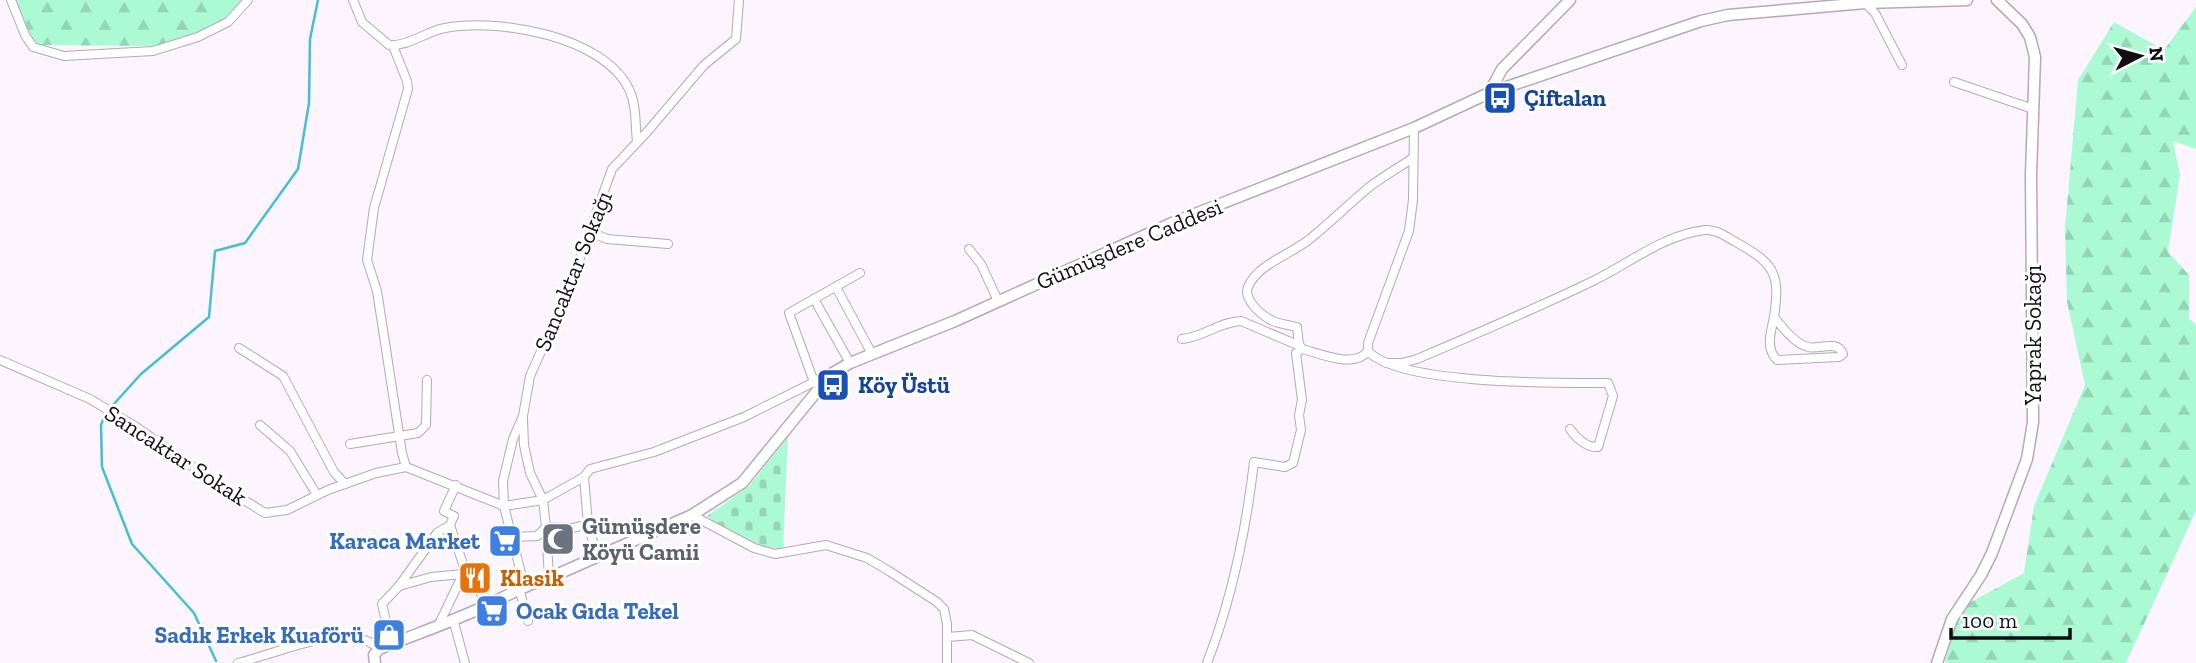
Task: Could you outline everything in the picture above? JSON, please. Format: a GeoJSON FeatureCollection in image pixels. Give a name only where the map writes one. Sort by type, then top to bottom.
{"type":"FeatureCollection","features":[{"type":"Feature","properties":{"kind":"street"},"geometry":{"type":"LineString","coordinates":[[11,0],[25,36],[33,47],[64,56],[153,51],[198,37],[228,22],[248,0]]}},
{"type":"Feature","properties":{"kind":"street"},"geometry":{"type":"LineString","coordinates":[[353,0],[362,22],[382,41],[393,46],[408,89],[372,216],[368,260],[377,291],[406,467],[504,506],[543,500],[584,477],[590,469],[643,455],[744,417],[831,374]]}},
{"type":"Feature","properties":{"kind":"street","name":"Sancaktar Sokağı"},"geometry":{"type":"LineString","coordinates":[[528,621],[513,537],[504,506],[504,471],[523,416],[530,376],[591,232],[612,169],[704,65],[736,40],[739,0]]}},
{"type":"Feature","properties":{"kind":"street"},"geometry":{"type":"LineString","coordinates":[[1489,93],[1502,69],[1570,0]]}},
{"type":"Feature","properties":{"kind":"street","name":"Gümüşdere Caddesi"},"geometry":{"type":"LineString","coordinates":[[376,647],[453,620],[522,586],[549,578],[692,515],[742,483],[831,374],[850,363],[955,321],[1172,223],[1414,128],[1489,93],[1701,21],[1756,11],[1865,3],[1967,0]]}},
{"type":"Feature","properties":{"kind":"street","name":"Yaprak Sokağı"},"geometry":{"type":"LineString","coordinates":[[1937,663],[1952,619],[1992,553],[2031,441],[2034,403],[2033,109],[2036,70],[2034,47],[2022,24],[1997,0]]}},
{"type":"Feature","properties":{"kind":"street"},"geometry":{"type":"LineString","coordinates":[[1865,3],[1875,13],[1902,65]]}},
{"type":"Feature","properties":{"kind":"street"},"geometry":{"type":"LineString","coordinates":[[393,46],[444,28],[495,24],[584,47],[610,64],[629,89],[635,108],[637,142]]}},
{"type":"Feature","properties":{"kind":"street"},"geometry":{"type":"LineString","coordinates":[[1954,82],[2033,109]]}},
{"type":"Feature","properties":{"kind":"street"},"geometry":{"type":"LineString","coordinates":[[1414,128],[1413,200],[1409,231],[1368,343],[1368,351],[1386,363],[1440,377],[1539,383],[1608,383],[1614,396],[1598,447],[1592,448],[1570,429]]}},
{"type":"Feature","properties":{"kind":"street"},"geometry":{"type":"LineString","coordinates":[[1301,347],[1297,327],[1270,320],[1248,298],[1246,291],[1249,285],[1278,258],[1311,239],[1370,186],[1413,158]]}},
{"type":"Feature","properties":{"kind":"street"},"geometry":{"type":"LineString","coordinates":[[1386,363],[1417,359],[1595,280],[1666,240],[1707,230],[1726,236],[1758,254],[1769,264],[1776,286],[1769,346],[1777,360],[1839,357],[1843,354],[1836,346],[1808,347],[1802,344],[1774,317]]}},
{"type":"Feature","properties":{"kind":"street"},"geometry":{"type":"LineString","coordinates":[[591,232],[607,239],[668,244]]}},
{"type":"Feature","properties":{"kind":"street"},"geometry":{"type":"LineString","coordinates":[[969,249],[981,264],[998,301]]}},
{"type":"Feature","properties":{"kind":"street"},"geometry":{"type":"LineString","coordinates":[[814,382],[789,313],[860,273]]}},
{"type":"Feature","properties":{"kind":"street"},"geometry":{"type":"LineString","coordinates":[[836,287],[872,354]]}},
{"type":"Feature","properties":{"kind":"street"},"geometry":{"type":"LineString","coordinates":[[814,299],[850,363]]}},
{"type":"Feature","properties":{"kind":"street"},"geometry":{"type":"LineString","coordinates":[[1182,338],[1195,337],[1231,321],[1241,321],[1301,347],[1352,360],[1362,358],[1368,351]]}},
{"type":"Feature","properties":{"kind":"street"},"geometry":{"type":"LineString","coordinates":[[1207,663],[1216,641],[1244,538],[1254,462],[1285,467],[1293,463],[1301,430],[1299,415],[1302,400],[1296,353],[1301,347]]}},
{"type":"Feature","properties":{"kind":"street"},"geometry":{"type":"LineString","coordinates":[[239,348],[284,376],[334,472],[345,484]]}},
{"type":"Feature","properties":{"kind":"street","name":"Sancaktar Sokak"},"geometry":{"type":"LineString","coordinates":[[0,360],[90,399],[265,513],[286,510],[345,484],[376,473],[406,467]]}},
{"type":"Feature","properties":{"kind":"street"},"geometry":{"type":"LineString","coordinates":[[350,444],[418,433],[426,425],[427,380]]}},
{"type":"Feature","properties":{"kind":"street"},"geometry":{"type":"LineString","coordinates":[[523,416],[524,445],[530,473],[543,500],[549,578]]}},
{"type":"Feature","properties":{"kind":"street"},"geometry":{"type":"LineString","coordinates":[[260,425],[290,451],[317,495]]}},
{"type":"Feature","properties":{"kind":"street"},"geometry":{"type":"LineString","coordinates":[[584,477],[588,524],[597,556]]}},
{"type":"Feature","properties":{"kind":"street"},"geometry":{"type":"LineString","coordinates":[[375,663],[376,647],[387,626],[382,604],[417,564],[437,533],[450,525],[454,516],[444,511],[456,485]]}},
{"type":"Feature","properties":{"kind":"street"},"geometry":{"type":"LineString","coordinates":[[692,515],[754,548],[775,554],[826,545],[867,558],[944,609],[948,637],[947,663]]}},
{"type":"Feature","properties":{"kind":"street"},"geometry":{"type":"LineString","coordinates":[[513,537],[537,536],[546,527],[573,528],[588,524]]}},
{"type":"Feature","properties":{"kind":"street"},"geometry":{"type":"LineString","coordinates":[[438,625],[463,574],[464,563],[450,525]]}},
{"type":"Feature","properties":{"kind":"street"},"geometry":{"type":"LineString","coordinates":[[399,586],[430,577],[463,574]]}},
{"type":"Feature","properties":{"kind":"street"},"geometry":{"type":"LineString","coordinates":[[463,574],[490,603]]}},
{"type":"Feature","properties":{"kind":"street"},"geometry":{"type":"LineString","coordinates":[[453,620],[465,663]]}},
{"type":"Feature","properties":{"kind":"street"},"geometry":{"type":"LineString","coordinates":[[948,637],[972,635],[1029,663]]}},
{"type":"Feature","properties":{"kind":"street"},"geometry":{"type":"LineString","coordinates":[[238,663],[334,636],[364,639],[376,647]]}},
{"type":"Feature","properties":{"kind":"green space"},"geometry":{"type":"Polygon","coordinates":[[[15,0],[244,0],[230,22],[154,46],[33,45],[15,0]]]}},
{"type":"Feature","properties":{"kind":"green space"},"geometry":{"type":"Polygon","coordinates":[[[2196,7],[2196,149],[2173,141],[2180,175],[2168,252],[2189,275],[2189,318],[2196,325],[2196,511],[2126,663],[1945,663],[1960,608],[2024,573],[2034,506],[2085,385],[2067,302],[2065,228],[2078,80],[2114,22],[2164,50],[2196,7]]]}},
{"type":"Feature","properties":{"kind":"green space"},"geometry":{"type":"Polygon","coordinates":[[[788,437],[783,550],[743,538],[707,516],[748,487],[788,437]]]}},
{"type":"Feature","properties":{"kind":"waterway"},"geometry":{"type":"LineString","coordinates":[[113,405],[141,374],[209,317],[215,251],[245,243],[298,169],[309,103],[310,39],[318,0]]}},
{"type":"Feature","properties":{"kind":"waterway"},"geometry":{"type":"LineString","coordinates":[[105,415],[101,425],[102,467],[132,544],[194,613],[216,661]]}},
{"type":"Feature","properties":{"kind":"place","name":"Çiftalan"},"geometry":{"type":"Point","coordinates":[1500,98]}},
{"type":"Feature","properties":{"kind":"place","name":"Köy Üstü"},"geometry":{"type":"Point","coordinates":[833,385]}},
{"type":"Feature","properties":{"kind":"place","name":"Gümüşdere Köyü Camii"},"geometry":{"type":"Point","coordinates":[558,539]}},
{"type":"Feature","properties":{"kind":"place","name":"Karaca Market"},"geometry":{"type":"Point","coordinates":[505,541]}},
{"type":"Feature","properties":{"kind":"place","name":"Klasik"},"geometry":{"type":"Point","coordinates":[475,578]}},
{"type":"Feature","properties":{"kind":"place","name":"Ocak Gıda Tekel"},"geometry":{"type":"Point","coordinates":[492,611]}},
{"type":"Feature","properties":{"kind":"place","name":"Sadık Erkek Kuaförü"},"geometry":{"type":"Point","coordinates":[389,635]}}]}
